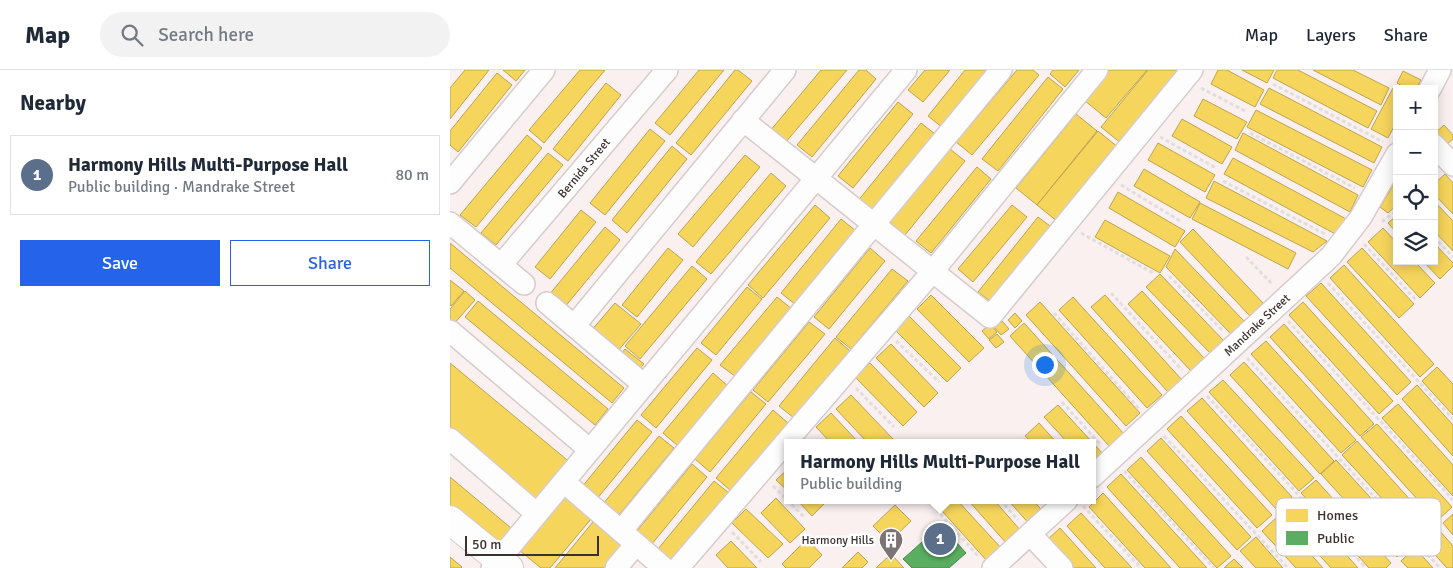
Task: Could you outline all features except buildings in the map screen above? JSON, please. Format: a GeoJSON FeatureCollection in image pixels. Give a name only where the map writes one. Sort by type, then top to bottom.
{"type":"FeatureCollection","features":[{"type":"Feature","properties":{"kind":"street"},"geometry":{"type":"LineString","coordinates":[[450,183],[544,70]]}},
{"type":"Feature","properties":{"kind":"street","name":"Bernida Street"},"geometry":{"type":"LineString","coordinates":[[501,265],[667,70]]}},
{"type":"Feature","properties":{"kind":"street"},"geometry":{"type":"LineString","coordinates":[[574,326],[785,70]]}},
{"type":"Feature","properties":{"kind":"street"},"geometry":{"type":"LineString","coordinates":[[450,520],[500,565],[537,514],[906,70]]}},
{"type":"Feature","properties":{"kind":"street"},"geometry":{"type":"LineString","coordinates":[[616,568],[628,537],[873,224],[1001,70]]}},
{"type":"Feature","properties":{"kind":"street"},"geometry":{"type":"LineString","coordinates":[[789,439],[933,271],[1097,70]]}},
{"type":"Feature","properties":{"kind":"street"},"geometry":{"type":"LineString","coordinates":[[1432,85],[1441,70],[1453,74]]}},
{"type":"Feature","properties":{"kind":"street"},"geometry":{"type":"LineString","coordinates":[[743,120],[990,316],[1189,74]]}},
{"type":"Feature","properties":{"kind":"street","name":"Mandrake Street"},"geometry":{"type":"LineString","coordinates":[[1096,473],[1281,303],[1347,237],[1372,197],[1392,149]]}},
{"type":"Feature","properties":{"kind":"street"},"geometry":{"type":"LineString","coordinates":[[1438,149],[1453,165]]}},
{"type":"Feature","properties":{"kind":"street"},"geometry":{"type":"LineString","coordinates":[[450,223],[524,284]]}},
{"type":"Feature","properties":{"kind":"street"},"geometry":{"type":"LineString","coordinates":[[547,303],[644,384]]}},
{"type":"Feature","properties":{"kind":"street"},"geometry":{"type":"LineString","coordinates":[[450,332],[590,450]]}},
{"type":"Feature","properties":{"kind":"street"},"geometry":{"type":"LineString","coordinates":[[450,439],[537,514]]}},
{"type":"Feature","properties":{"kind":"street"},"geometry":{"type":"LineString","coordinates":[[678,568],[784,445]]}},
{"type":"Feature","properties":{"kind":"street"},"geometry":{"type":"LineString","coordinates":[[564,482],[664,568]]}},
{"type":"Feature","properties":{"kind":"street"},"geometry":{"type":"LineString","coordinates":[[988,564],[1030,534],[1063,504]]}},
{"type":"Feature","properties":{"kind":"street"},"geometry":{"type":"LineString","coordinates":[[1030,534],[1062,568]]}},
{"type":"Feature","properties":{"kind":"path"},"geometry":{"type":"LineString","coordinates":[[1189,74],[1247,112]]}},
{"type":"Feature","properties":{"kind":"path"},"geometry":{"type":"LineString","coordinates":[[1273,84],[1392,149]]}},
{"type":"Feature","properties":{"kind":"path"},"geometry":{"type":"LineString","coordinates":[[1144,128],[1216,168]]}},
{"type":"Feature","properties":{"kind":"path"},"geometry":{"type":"LineString","coordinates":[[1250,133],[1372,197]]}},
{"type":"Feature","properties":{"kind":"path"},"geometry":{"type":"LineString","coordinates":[[1105,176],[1182,222]]}},
{"type":"Feature","properties":{"kind":"path"},"geometry":{"type":"LineString","coordinates":[[1223,181],[1347,237],[1416,300]]}},
{"type":"Feature","properties":{"kind":"path"},"geometry":{"type":"LineString","coordinates":[[1066,225],[1153,273]]}},
{"type":"Feature","properties":{"kind":"path"},"geometry":{"type":"LineString","coordinates":[[1438,241],[1453,257]]}},
{"type":"Feature","properties":{"kind":"path"},"geometry":{"type":"LineString","coordinates":[[1246,256],[1281,303],[1453,500]]}},
{"type":"Feature","properties":{"kind":"path"},"geometry":{"type":"LineString","coordinates":[[1316,269],[1453,419]]}},
{"type":"Feature","properties":{"kind":"path"},"geometry":{"type":"LineString","coordinates":[[1169,276],[1236,345],[1376,498]]}},
{"type":"Feature","properties":{"kind":"path"},"geometry":{"type":"LineString","coordinates":[[1111,293],[1301,498]]}},
{"type":"Feature","properties":{"kind":"path"},"geometry":{"type":"LineString","coordinates":[[1054,313],[1276,555]]}},
{"type":"Feature","properties":{"kind":"path"},"geometry":{"type":"LineString","coordinates":[[883,329],[939,382]]}},
{"type":"Feature","properties":{"kind":"path"},"geometry":{"type":"LineString","coordinates":[[844,375],[894,428]]}},
{"type":"Feature","properties":{"kind":"path"},"geometry":{"type":"LineString","coordinates":[[1062,402],[1094,439]]}},
{"type":"Feature","properties":{"kind":"path"},"geometry":{"type":"LineString","coordinates":[[1096,441],[1214,568]]}},
{"type":"Feature","properties":{"kind":"path"},"geometry":{"type":"LineString","coordinates":[[760,473],[784,498]]}},
{"type":"Feature","properties":{"kind":"path"},"geometry":{"type":"LineString","coordinates":[[790,504],[804,518]]}},
{"type":"Feature","properties":{"kind":"path"},"geometry":{"type":"LineString","coordinates":[[1004,504],[1030,534]]}},
{"type":"Feature","properties":{"kind":"path"},"geometry":{"type":"LineString","coordinates":[[1082,504],[1141,568]]}},
{"type":"Feature","properties":{"kind":"path"},"geometry":{"type":"LineString","coordinates":[[936,509],[988,564]]}},
{"type":"Feature","properties":{"kind":"path"},"geometry":{"type":"LineString","coordinates":[[720,520],[761,562]]}},
{"type":"Feature","properties":{"kind":"path"},"geometry":{"type":"LineString","coordinates":[[1277,556],[1288,568]]}},
{"type":"Feature","properties":{"kind":"path"},"geometry":{"type":"LineString","coordinates":[[1355,556],[1366,568]]}},
{"type":"Feature","properties":{"kind":"path"},"geometry":{"type":"LineString","coordinates":[[1429,556],[1440,568]]}},
{"type":"Feature","properties":{"kind":"place","name":"Harmony Hills Multi-Purpose Hall"},"geometry":{"type":"Point","coordinates":[940,539]}},
{"type":"Feature","properties":{"kind":"place","name":"Harmony Hills"},"geometry":{"type":"Point","coordinates":[891,561]}}]}
